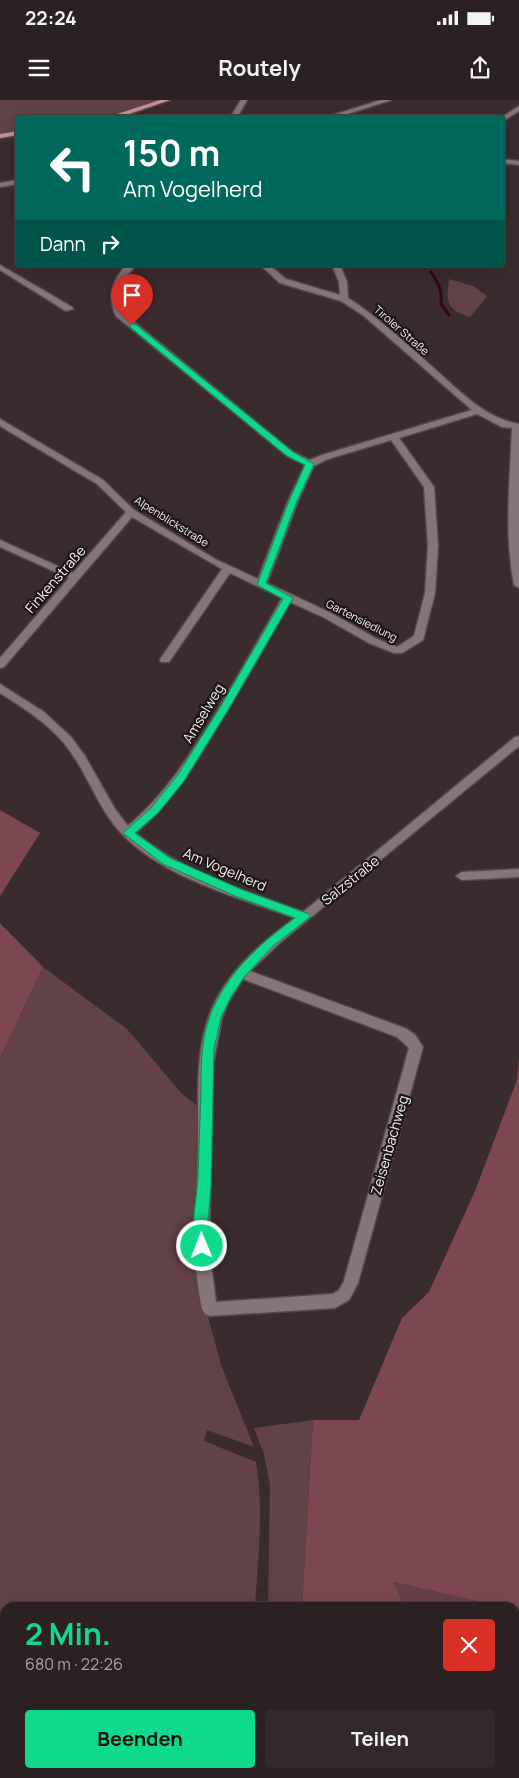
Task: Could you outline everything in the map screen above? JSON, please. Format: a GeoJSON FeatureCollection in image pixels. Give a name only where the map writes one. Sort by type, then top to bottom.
{"type":"FeatureCollection","features":[{"type":"Feature","properties":{"kind":"main road"},"geometry":{"type":"LineString","coordinates":[[118,115],[167,100]]}},
{"type":"Feature","properties":{"kind":"main road"},"geometry":{"type":"LineString","coordinates":[[0,136],[15,134]]}},
{"type":"Feature","properties":{"kind":"street"},"geometry":{"type":"LineString","coordinates":[[236,115],[244,100]]}},
{"type":"Feature","properties":{"kind":"street"},"geometry":{"type":"LineString","coordinates":[[353,114],[388,100]]}},
{"type":"Feature","properties":{"kind":"street"},"geometry":{"type":"LineString","coordinates":[[505,118],[519,108]]}},
{"type":"Feature","properties":{"kind":"street"},"geometry":{"type":"LineString","coordinates":[[505,162],[519,163]]}},
{"type":"Feature","properties":{"kind":"street"},"geometry":{"type":"LineString","coordinates":[[0,185],[15,182]]}},
{"type":"Feature","properties":{"kind":"street"},"geometry":{"type":"LineString","coordinates":[[0,267],[69,308]]}},
{"type":"Feature","properties":{"kind":"street"},"geometry":{"type":"LineString","coordinates":[[130,267],[118,280],[114,298],[119,314],[290,454],[310,464]]}},
{"type":"Feature","properties":{"kind":"street","name":"Tiroler Straße"},"geometry":{"type":"LineString","coordinates":[[266,267],[284,281],[344,299],[367,314],[478,411],[494,421],[505,425],[518,425]]}},
{"type":"Feature","properties":{"kind":"street"},"geometry":{"type":"LineString","coordinates":[[337,267],[343,282],[344,299]]}},
{"type":"Feature","properties":{"kind":"street"},"geometry":{"type":"LineString","coordinates":[[261,585],[293,501],[310,464],[325,457],[478,411]]}},
{"type":"Feature","properties":{"kind":"street","name":"Alpenblickstraße"},"geometry":{"type":"LineString","coordinates":[[0,422],[100,482],[131,512],[228,568],[288,598]]}},
{"type":"Feature","properties":{"kind":"street"},"geometry":{"type":"LineString","coordinates":[[518,425],[514,505],[515,568],[519,585]]}},
{"type":"Feature","properties":{"kind":"street","name":"Gartensiedlung"},"geometry":{"type":"LineString","coordinates":[[288,598],[327,615],[373,641],[398,651],[419,638],[430,593],[432,565],[433,546],[429,487],[393,436]]}},
{"type":"Feature","properties":{"kind":"street","name":"Finkenstraße"},"geometry":{"type":"LineString","coordinates":[[0,665],[131,512]]}},
{"type":"Feature","properties":{"kind":"street"},"geometry":{"type":"LineString","coordinates":[[0,543],[74,577]]}},
{"type":"Feature","properties":{"kind":"street"},"geometry":{"type":"LineString","coordinates":[[165,660],[228,568]]}},
{"type":"Feature","properties":{"kind":"street","name":"Amselweg"},"geometry":{"type":"LineString","coordinates":[[128,833],[154,810],[180,779],[223,710],[288,598]]}},
{"type":"Feature","properties":{"kind":"street","name":"Am Vogelherd"},"geometry":{"type":"LineString","coordinates":[[0,688],[38,712],[73,747],[106,808],[128,833],[166,861],[239,893],[305,917]]}},
{"type":"Feature","properties":{"kind":"street","name":"Salzstraße"},"geometry":{"type":"LineString","coordinates":[[210,1309],[206,1294],[200,1230],[204,1187],[208,1049],[215,1017],[227,993],[241,973],[269,943],[305,917],[519,740]]}},
{"type":"Feature","properties":{"kind":"street"},"geometry":{"type":"LineString","coordinates":[[462,876],[519,872]]}},
{"type":"Feature","properties":{"kind":"street","name":"Zeisenbachweg"},"geometry":{"type":"LineString","coordinates":[[210,1309],[335,1301],[344,1295],[353,1274],[416,1047],[402,1033],[241,973]]}},
{"type":"Feature","properties":{"kind":"shaded area"},"geometry":{"type":"Polygon","coordinates":[[[0,100],[161,100],[108,115],[15,115],[15,131],[0,134],[0,100]]]}},
{"type":"Feature","properties":{"kind":"shaded area"},"geometry":{"type":"Polygon","coordinates":[[[449,279],[473,286],[487,296],[470,317],[456,311],[449,304],[449,279]]]}},
{"type":"Feature","properties":{"kind":"shaded area"},"geometry":{"type":"Polygon","coordinates":[[[0,810],[40,833],[0,896],[0,810]]]}},
{"type":"Feature","properties":{"kind":"shaded area"},"geometry":{"type":"Polygon","coordinates":[[[0,923],[43,967],[0,1058],[0,923]]]}},
{"type":"Feature","properties":{"kind":"shaded area"},"geometry":{"type":"Polygon","coordinates":[[[43,967],[127,1029],[182,1094],[204,1111],[202,1294],[221,1365],[254,1447],[207,1430],[204,1441],[256,1462],[260,1497],[260,1534],[255,1602],[0,1602],[0,1058],[43,967]]]}},
{"type":"Feature","properties":{"kind":"shaded area"},"geometry":{"type":"Polygon","coordinates":[[[519,1056],[519,1602],[480,1602],[394,1582],[402,1602],[302,1602],[313,1420],[359,1420],[402,1318],[429,1292],[475,1191],[517,1080],[519,1056]]]}},
{"type":"Feature","properties":{"kind":"shaded area"},"geometry":{"type":"Polygon","coordinates":[[[313,1420],[302,1602],[268,1602],[270,1485],[264,1454],[254,1428],[313,1420]]]}},
{"type":"Feature","properties":{"kind":"shaded area"},"geometry":{"type":"Polygon","coordinates":[[[394,1582],[480,1602],[402,1602],[394,1582]]]}},
{"type":"Feature","properties":{"kind":"waterway"},"geometry":{"type":"LineString","coordinates":[[431,272],[439,287],[441,304],[449,315]]}},
{"type":"Feature","properties":{"kind":"route"},"geometry":{"type":"LineString","coordinates":[[132,325],[290,454],[310,464],[293,501],[261,585],[288,598],[268,629],[232,695],[180,779],[154,810],[128,833],[166,861],[239,893],[305,917],[269,943],[241,973],[227,993],[215,1017],[208,1049],[204,1187],[200,1230],[202,1246]]}}]}
